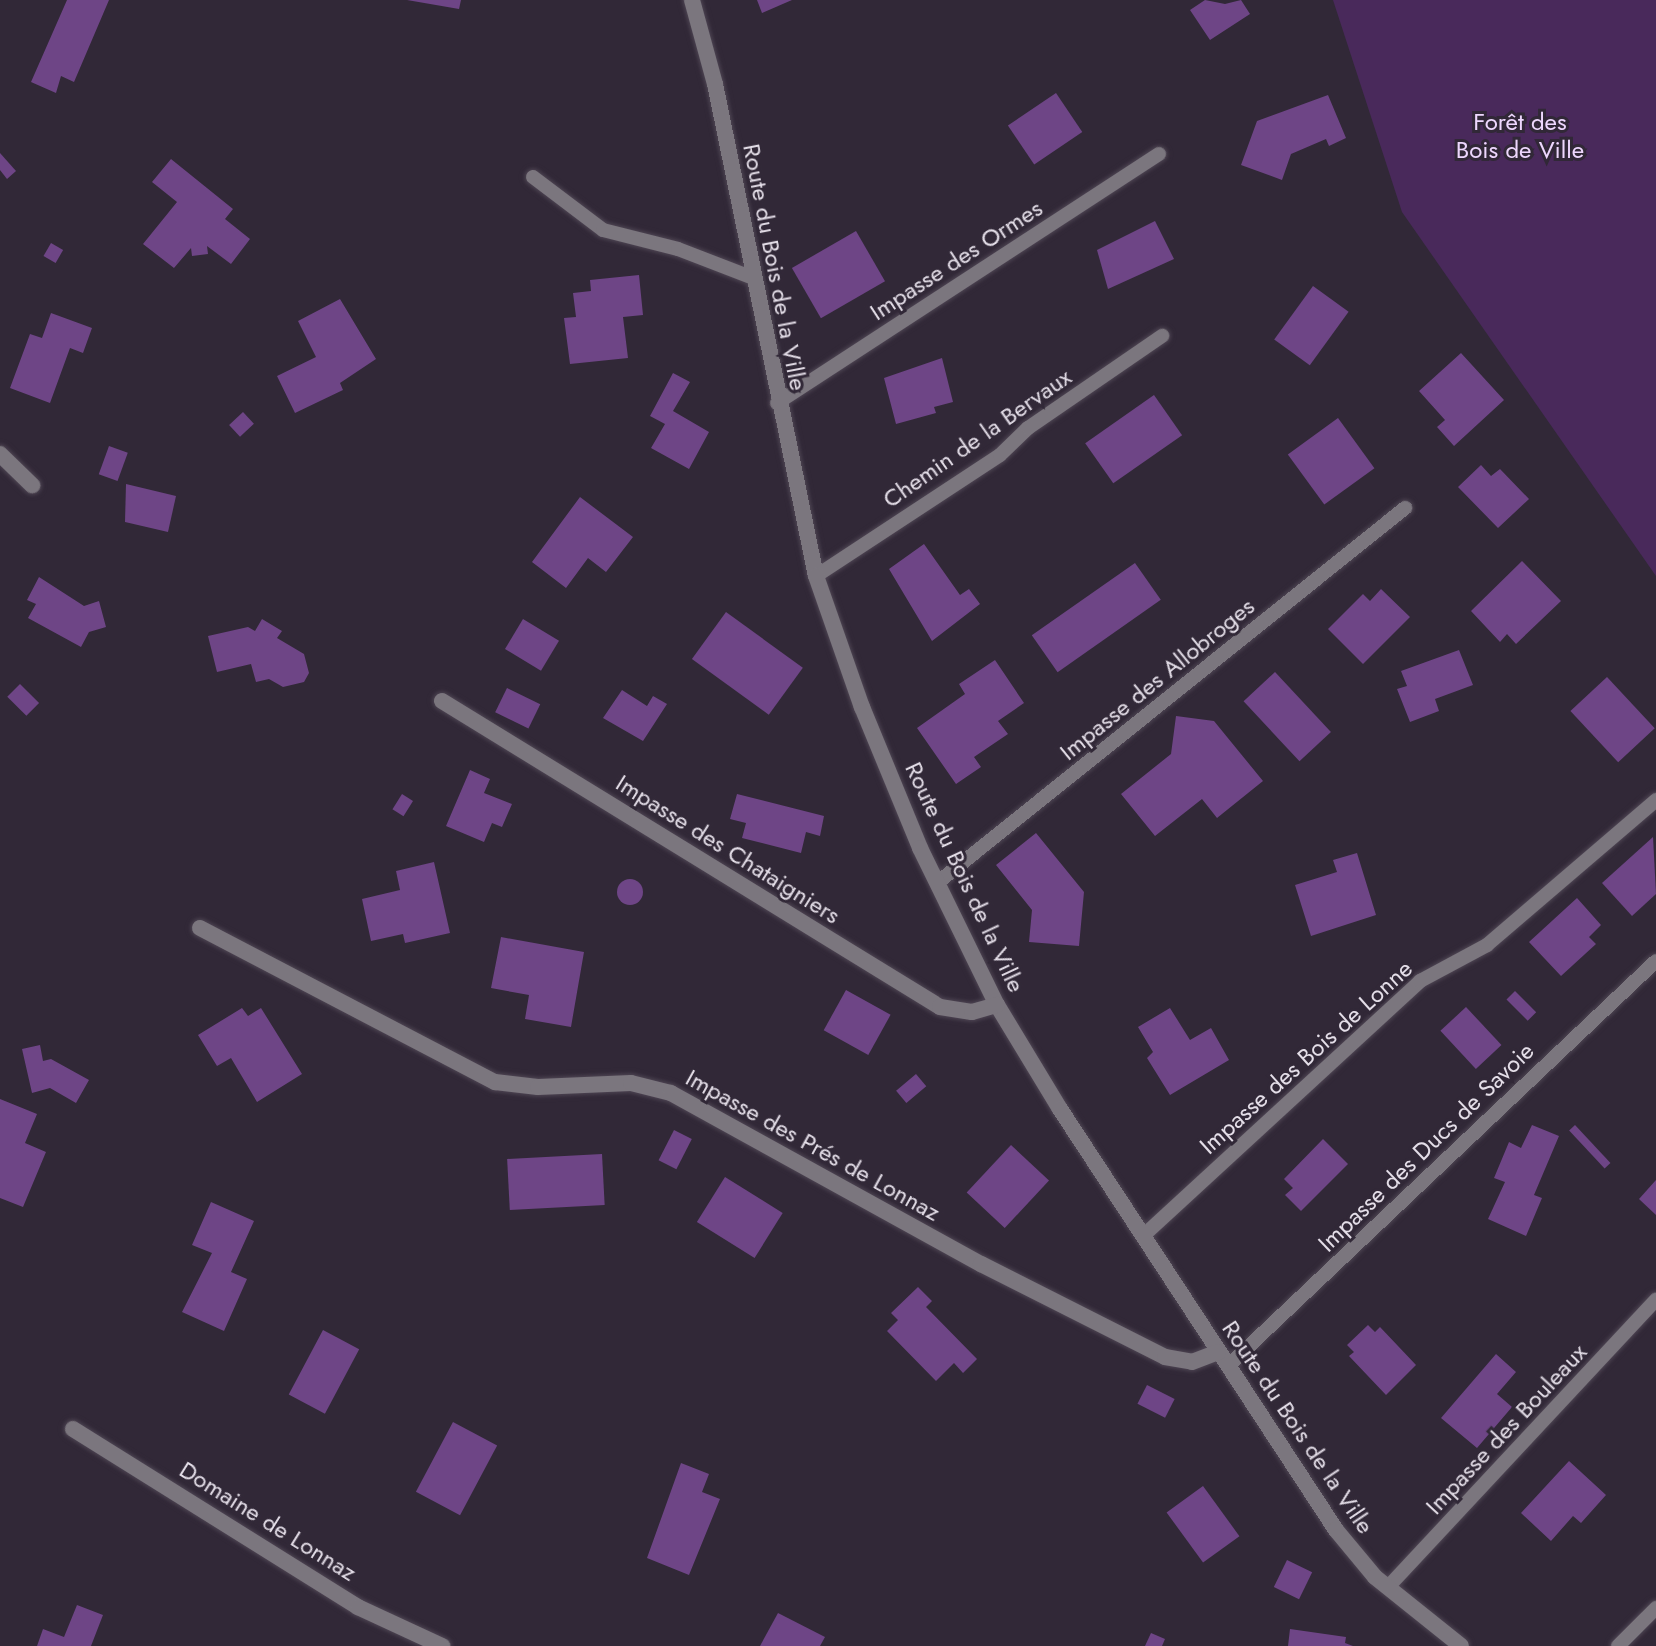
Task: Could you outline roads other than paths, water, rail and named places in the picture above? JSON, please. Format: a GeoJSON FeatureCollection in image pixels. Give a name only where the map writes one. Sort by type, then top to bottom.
{"type":"FeatureCollection","features":[{"type":"Feature","properties":{"kind":"street","name":"Route du Bois de la Ville"},"geometry":{"type":"LineString","coordinates":[[692,0],[715,84],[777,403],[816,576],[862,707],[937,883],[997,1005],[1143,1236],[1349,1548],[1388,1587],[1461,1646]]}},
{"type":"Feature","properties":{"kind":"street"},"geometry":{"type":"LineString","coordinates":[[0,454],[32,485]]}},
{"type":"Feature","properties":{"kind":"street","name":"Impasse des Chataigniers"},"geometry":{"type":"LineString","coordinates":[[442,701],[940,1007],[961,1012],[997,1005]]}},
{"type":"Feature","properties":{"kind":"street","name":"Impasse des Prés de Lonnaz"},"geometry":{"type":"LineString","coordinates":[[200,928],[495,1082],[538,1087],[631,1083],[671,1093],[955,1250],[1165,1357],[1192,1362],[1223,1359]]}},
{"type":"Feature","properties":{"kind":"street","name":"Domaine de Lonnaz"},"geometry":{"type":"LineString","coordinates":[[73,1429],[358,1607],[442,1646]]}},
{"type":"Feature","properties":{"kind":"lane","name":"Impasse des Ormes"},"geometry":{"type":"LineString","coordinates":[[777,403],[1159,154]]}},
{"type":"Feature","properties":{"kind":"lane"},"geometry":{"type":"LineString","coordinates":[[533,177],[603,230],[678,249],[753,278]]}},
{"type":"Feature","properties":{"kind":"lane","name":"Chemin de la Bervaux"},"geometry":{"type":"LineString","coordinates":[[816,576],[1000,455],[1028,428],[1162,336]]}},
{"type":"Feature","properties":{"kind":"lane","name":"Impasse des Allobroges"},"geometry":{"type":"LineString","coordinates":[[937,883],[1405,508]]}},
{"type":"Feature","properties":{"kind":"lane","name":"Impasse des Bois de Lonne"},"geometry":{"type":"LineString","coordinates":[[1143,1236],[1420,981],[1487,945],[1656,800]]}},
{"type":"Feature","properties":{"kind":"lane","name":"Impasse des Ducs de Savoie"},"geometry":{"type":"LineString","coordinates":[[1223,1359],[1656,961]]}},
{"type":"Feature","properties":{"kind":"lane","name":"Impasse des Bouleaux"},"geometry":{"type":"LineString","coordinates":[[1388,1587],[1656,1300]]}},
{"type":"Feature","properties":{"kind":"lane"},"geometry":{"type":"LineString","coordinates":[[1618,1646],[1656,1608]]}},
{"type":"Feature","properties":{"kind":"park label","name":"Forêt des Bois de Ville"},"geometry":{"type":"Point","coordinates":[1520,136]}}]}
